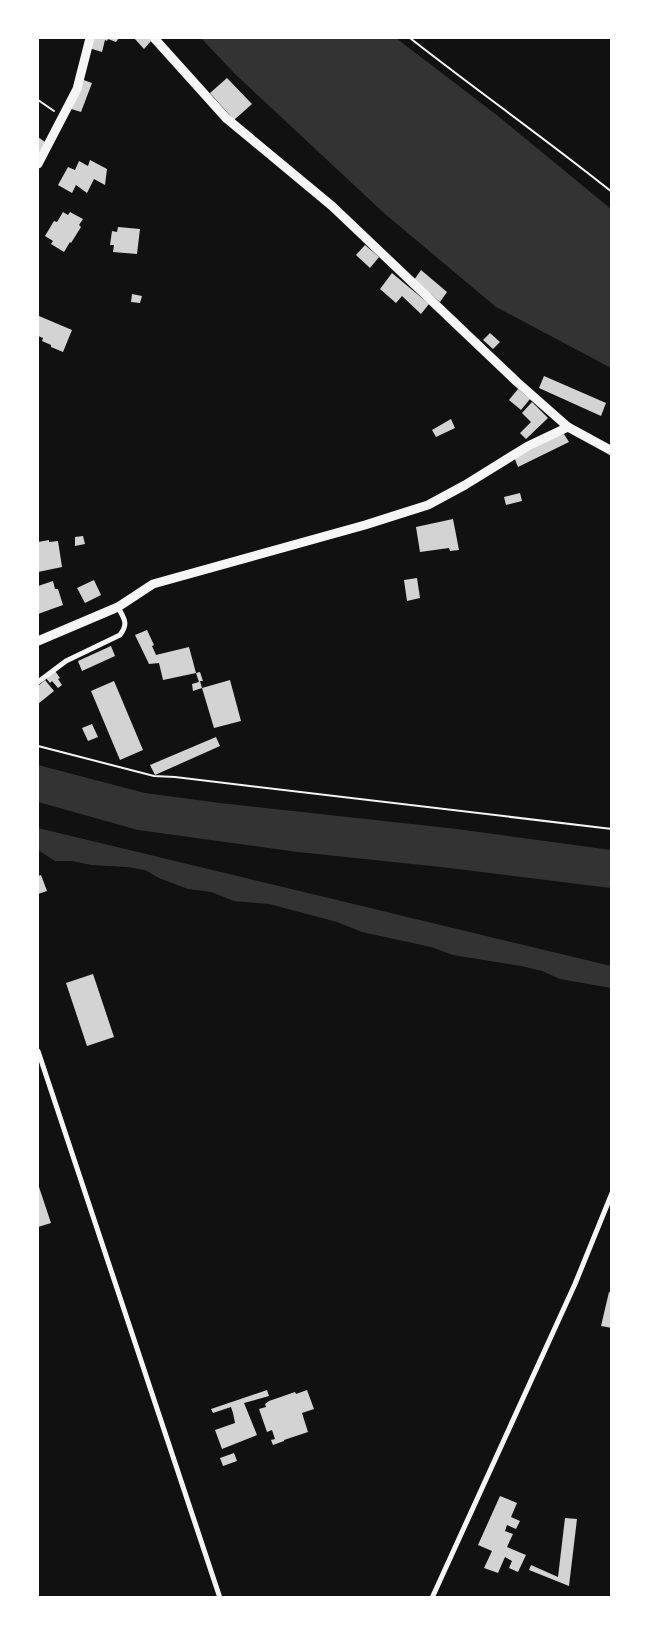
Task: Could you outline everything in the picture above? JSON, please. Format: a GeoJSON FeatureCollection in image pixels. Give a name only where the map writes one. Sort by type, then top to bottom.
{"type":"FeatureCollection","features":[{"type":"Feature","properties":{"kind":"street"},"geometry":{"type":"LineString","coordinates":[[38,164],[77,89],[90,38]]}},
{"type":"Feature","properties":{"kind":"street"},"geometry":{"type":"LineString","coordinates":[[154,38],[226,118],[332,206],[517,382],[568,427],[612,451]]}},
{"type":"Feature","properties":{"kind":"street"},"geometry":{"type":"LineString","coordinates":[[38,641],[118,607],[153,584],[428,505],[465,485],[528,446],[568,427]]}},
{"type":"Feature","properties":{"kind":"street"},"geometry":{"type":"LineString","coordinates":[[38,682],[66,661],[120,635],[125,628],[125,621],[118,607]]}},
{"type":"Feature","properties":{"kind":"street"},"geometry":{"type":"LineString","coordinates":[[38,1051],[220,1598]]}},
{"type":"Feature","properties":{"kind":"street"},"geometry":{"type":"LineString","coordinates":[[432,1598],[575,1284],[612,1193]]}},
{"type":"Feature","properties":{"kind":"path"},"geometry":{"type":"LineString","coordinates":[[410,38],[612,192]]}},
{"type":"Feature","properties":{"kind":"path"},"geometry":{"type":"LineString","coordinates":[[38,100],[62,117]]}},
{"type":"Feature","properties":{"kind":"path"},"geometry":{"type":"LineString","coordinates":[[38,746],[154,776],[185,778],[612,830]]}},
{"type":"Feature","properties":{"kind":"shaded area"},"geometry":{"type":"Polygon","coordinates":[[[201,38],[396,38],[498,116],[611,209],[611,368],[496,307],[385,214],[235,74],[201,38]]]}},
{"type":"Feature","properties":{"kind":"shaded area"},"geometry":{"type":"Polygon","coordinates":[[[38,765],[145,793],[457,829],[611,850],[611,888],[298,852],[138,830],[38,802],[38,765]]]}},
{"type":"Feature","properties":{"kind":"shaded area"},"geometry":{"type":"Polygon","coordinates":[[[38,828],[611,966],[611,988],[560,979],[542,971],[521,966],[453,955],[431,947],[362,932],[337,922],[269,904],[234,901],[211,892],[188,889],[159,878],[145,870],[91,865],[72,861],[55,861],[38,850],[38,828]]]}},
{"type":"Feature","properties":{"kind":"building"},"geometry":{"type":"Polygon","coordinates":[[[91,38],[119,38],[116,42],[108,39],[107,41],[105,40],[102,52],[89,48],[91,38]]]}},
{"type":"Feature","properties":{"kind":"building"},"geometry":{"type":"Polygon","coordinates":[[[134,38],[149,38],[151,41],[144,49],[134,38]]]}},
{"type":"Feature","properties":{"kind":"building"},"geometry":{"type":"Polygon","coordinates":[[[227,78],[252,104],[234,120],[210,93],[227,78]]]}},
{"type":"Feature","properties":{"kind":"building"},"geometry":{"type":"Polygon","coordinates":[[[81,79],[92,83],[81,112],[68,108],[81,79]]]}},
{"type":"Feature","properties":{"kind":"building"},"geometry":{"type":"Polygon","coordinates":[[[38,137],[45,142],[38,156],[38,137]]]}},
{"type":"Feature","properties":{"kind":"building"},"geometry":{"type":"Polygon","coordinates":[[[90,160],[107,169],[105,185],[94,179],[87,193],[76,185],[72,193],[58,185],[68,167],[75,170],[79,161],[88,166],[90,160]]]}},
{"type":"Feature","properties":{"kind":"building"},"geometry":{"type":"Polygon","coordinates":[[[63,212],[68,215],[70,212],[83,219],[79,225],[81,227],[64,252],[51,244],[53,241],[45,236],[54,221],[57,222],[63,212]]]}},
{"type":"Feature","properties":{"kind":"building"},"geometry":{"type":"Polygon","coordinates":[[[118,227],[140,229],[137,254],[113,252],[114,245],[110,245],[112,231],[117,232],[118,227]]]}},
{"type":"Feature","properties":{"kind":"building"},"geometry":{"type":"Polygon","coordinates":[[[365,245],[379,257],[370,268],[356,255],[365,245]]]}},
{"type":"Feature","properties":{"kind":"building"},"geometry":{"type":"Polygon","coordinates":[[[421,270],[447,292],[440,302],[414,280],[421,270]]]}},
{"type":"Feature","properties":{"kind":"building"},"geometry":{"type":"Polygon","coordinates":[[[392,273],[429,304],[421,314],[402,296],[396,303],[380,289],[392,273]]]}},
{"type":"Feature","properties":{"kind":"building"},"geometry":{"type":"Polygon","coordinates":[[[132,294],[142,296],[140,303],[131,302],[132,294]]]}},
{"type":"Feature","properties":{"kind":"building"},"geometry":{"type":"Polygon","coordinates":[[[39,316],[72,330],[63,352],[51,347],[51,345],[42,341],[43,338],[38,336],[39,316]]]}},
{"type":"Feature","properties":{"kind":"building"},"geometry":{"type":"Polygon","coordinates":[[[490,333],[500,342],[493,349],[483,340],[490,333]]]}},
{"type":"Feature","properties":{"kind":"building"},"geometry":{"type":"Polygon","coordinates":[[[544,376],[606,403],[601,416],[539,388],[544,376]]]}},
{"type":"Feature","properties":{"kind":"building"},"geometry":{"type":"Polygon","coordinates":[[[518,389],[530,399],[521,410],[509,400],[518,389]]]}},
{"type":"Feature","properties":{"kind":"building"},"geometry":{"type":"Polygon","coordinates":[[[532,402],[548,418],[526,439],[520,433],[531,422],[522,413],[532,402]]]}},
{"type":"Feature","properties":{"kind":"building"},"geometry":{"type":"Polygon","coordinates":[[[451,419],[455,428],[436,437],[432,430],[451,419]]]}},
{"type":"Feature","properties":{"kind":"building"},"geometry":{"type":"Polygon","coordinates":[[[564,434],[569,442],[518,467],[514,457],[554,436],[564,434]]]}},
{"type":"Feature","properties":{"kind":"building"},"geometry":{"type":"Polygon","coordinates":[[[520,493],[522,501],[506,505],[504,497],[520,493]]]}},
{"type":"Feature","properties":{"kind":"building"},"geometry":{"type":"Polygon","coordinates":[[[453,519],[459,550],[450,551],[449,548],[420,552],[416,527],[453,519]]]}},
{"type":"Feature","properties":{"kind":"building"},"geometry":{"type":"Polygon","coordinates":[[[83,536],[85,544],[75,546],[75,537],[83,536]]]}},
{"type":"Feature","properties":{"kind":"building"},"geometry":{"type":"Polygon","coordinates":[[[49,540],[49,542],[58,541],[62,567],[38,572],[38,542],[49,540]]]}},
{"type":"Feature","properties":{"kind":"building"},"geometry":{"type":"Polygon","coordinates":[[[417,578],[420,598],[407,601],[404,580],[417,578]]]}},
{"type":"Feature","properties":{"kind":"building"},"geometry":{"type":"Polygon","coordinates":[[[94,580],[101,595],[85,603],[77,588],[94,580]]]}},
{"type":"Feature","properties":{"kind":"building"},"geometry":{"type":"Polygon","coordinates":[[[53,581],[55,589],[58,589],[63,605],[38,614],[38,586],[53,581]]]}},
{"type":"Feature","properties":{"kind":"building"},"geometry":{"type":"Polygon","coordinates":[[[147,630],[154,645],[152,646],[156,655],[189,647],[196,673],[163,680],[159,663],[149,664],[135,635],[147,630]]]}},
{"type":"Feature","properties":{"kind":"building"},"geometry":{"type":"Polygon","coordinates":[[[111,646],[115,656],[82,671],[78,661],[111,646]]]}},
{"type":"Feature","properties":{"kind":"building"},"geometry":{"type":"Polygon","coordinates":[[[55,671],[62,685],[58,688],[52,681],[50,683],[46,678],[55,671]]]}},
{"type":"Feature","properties":{"kind":"building"},"geometry":{"type":"Polygon","coordinates":[[[200,672],[203,681],[200,681],[202,688],[193,691],[192,684],[199,682],[196,673],[200,672]]]}},
{"type":"Feature","properties":{"kind":"building"},"geometry":{"type":"Polygon","coordinates":[[[45,680],[54,691],[38,704],[38,686],[45,680]]]}},
{"type":"Feature","properties":{"kind":"building"},"geometry":{"type":"Polygon","coordinates":[[[230,680],[241,721],[214,728],[202,688],[230,680]]]}},
{"type":"Feature","properties":{"kind":"building"},"geometry":{"type":"Polygon","coordinates":[[[114,681],[143,750],[120,760],[91,691],[114,681]]]}},
{"type":"Feature","properties":{"kind":"building"},"geometry":{"type":"Polygon","coordinates":[[[92,724],[98,737],[88,741],[82,728],[92,724]]]}},
{"type":"Feature","properties":{"kind":"building"},"geometry":{"type":"Polygon","coordinates":[[[216,737],[220,746],[155,775],[150,765],[216,737]]]}},
{"type":"Feature","properties":{"kind":"building"},"geometry":{"type":"Polygon","coordinates":[[[41,875],[47,891],[38,894],[38,876],[41,875]]]}},
{"type":"Feature","properties":{"kind":"building"},"geometry":{"type":"Polygon","coordinates":[[[93,974],[114,1037],[87,1046],[66,983],[93,974]]]}},
{"type":"Feature","properties":{"kind":"building"},"geometry":{"type":"Polygon","coordinates":[[[38,1184],[51,1223],[38,1227],[38,1184]]]}},
{"type":"Feature","properties":{"kind":"building"},"geometry":{"type":"Polygon","coordinates":[[[609,1292],[612,1293],[612,1328],[601,1326],[609,1292]]]}},
{"type":"Feature","properties":{"kind":"building"},"geometry":{"type":"Polygon","coordinates":[[[267,1390],[269,1396],[244,1403],[257,1435],[222,1449],[215,1430],[235,1423],[233,1413],[231,1407],[213,1413],[211,1409],[267,1390]]]}},
{"type":"Feature","properties":{"kind":"building"},"geometry":{"type":"Polygon","coordinates":[[[307,1390],[314,1409],[302,1413],[308,1432],[273,1445],[271,1440],[275,1439],[272,1430],[267,1432],[259,1409],[266,1407],[265,1404],[269,1401],[307,1390]]]}},
{"type":"Feature","properties":{"kind":"building"},"geometry":{"type":"Polygon","coordinates":[[[234,1453],[237,1461],[223,1466],[220,1458],[234,1453]]]}},
{"type":"Feature","properties":{"kind":"building"},"geometry":{"type":"Polygon","coordinates":[[[500,1496],[517,1503],[511,1517],[520,1521],[516,1529],[507,1525],[505,1531],[513,1534],[507,1547],[526,1555],[518,1572],[509,1568],[512,1561],[505,1557],[498,1573],[484,1568],[492,1551],[478,1545],[500,1496]]]}},
{"type":"Feature","properties":{"kind":"building"},"geometry":{"type":"Polygon","coordinates":[[[565,1518],[577,1519],[569,1586],[529,1570],[531,1565],[558,1577],[565,1518]]]}}]}
